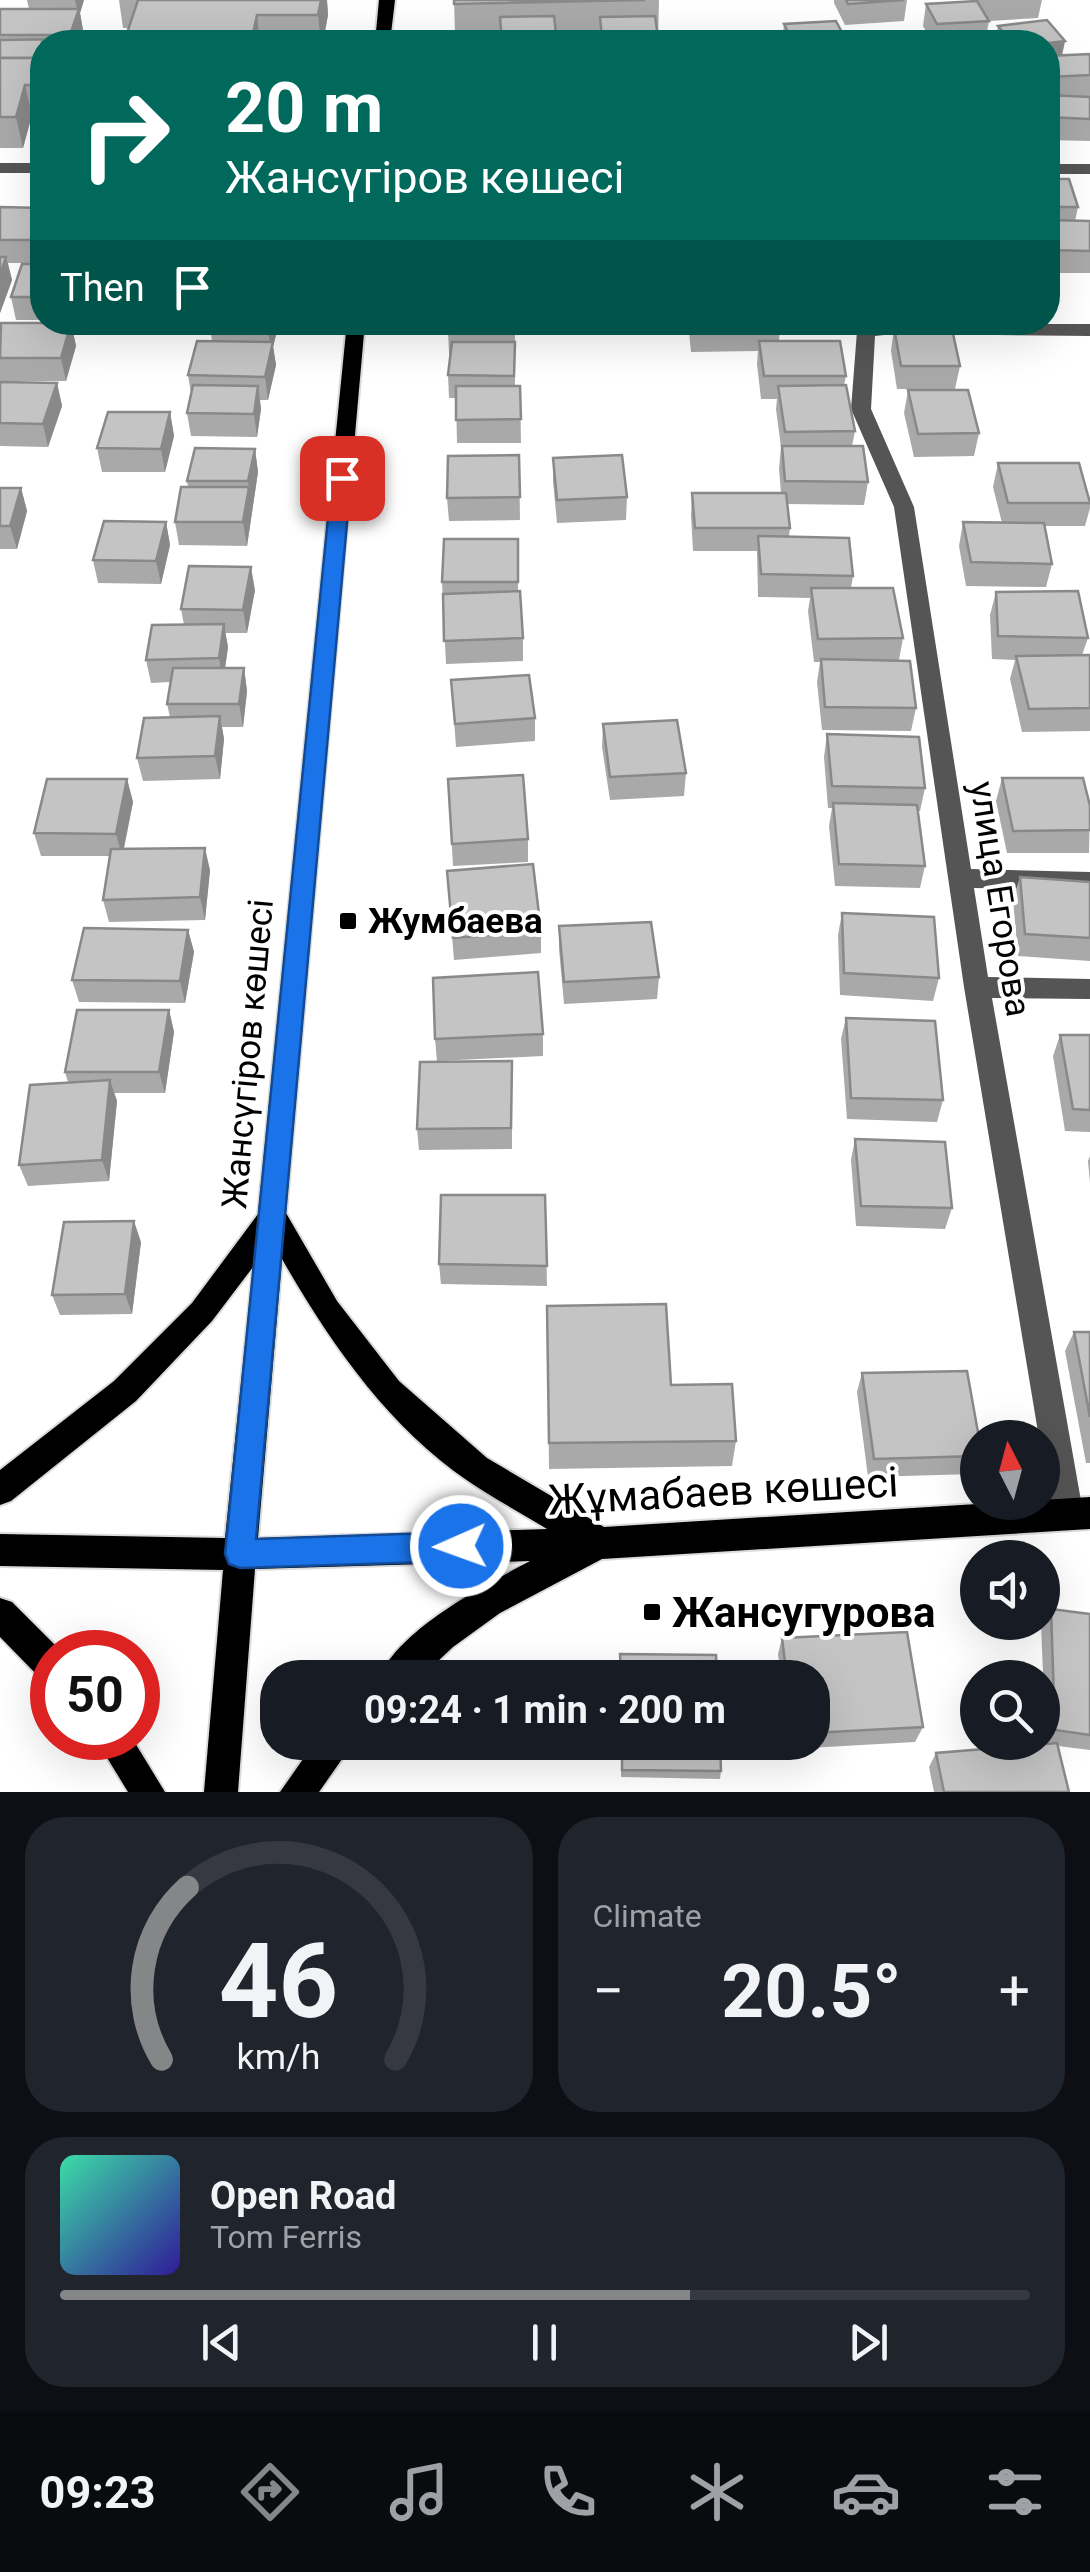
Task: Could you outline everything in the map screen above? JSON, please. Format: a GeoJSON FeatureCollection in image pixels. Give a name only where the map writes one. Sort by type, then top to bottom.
{"type":"FeatureCollection","features":[{"type":"Feature","properties":{"kind":"main road"},"geometry":{"type":"LineString","coordinates":[[383,30],[387,0]]}},
{"type":"Feature","properties":{"kind":"main road","name":"Жансүгіров көшесі"},"geometry":{"type":"LineString","coordinates":[[221,1792],[355,335]]}},
{"type":"Feature","properties":{"kind":"main road"},"geometry":{"type":"LineString","coordinates":[[0,1490],[138,1378],[202,1312],[273,1216],[327,1310],[388,1390],[476,1469],[601,1543]]}},
{"type":"Feature","properties":{"kind":"main road","name":"Жұмабаев көшесі"},"geometry":{"type":"LineString","coordinates":[[0,1550],[240,1554],[601,1543],[1079,1512]]}},
{"type":"Feature","properties":{"kind":"main road"},"geometry":{"type":"LineString","coordinates":[[412,1660],[488,1599],[601,1543]]}},
{"type":"Feature","properties":{"kind":"main road"},"geometry":{"type":"LineString","coordinates":[[0,1614],[30,1644]]}},
{"type":"Feature","properties":{"kind":"main road"},"geometry":{"type":"LineString","coordinates":[[127,1760],[148,1792]]}},
{"type":"Feature","properties":{"kind":"main road"},"geometry":{"type":"LineString","coordinates":[[297,1792],[322,1760]]}},
{"type":"Feature","properties":{"kind":"street"},"geometry":{"type":"LineString","coordinates":[[0,168],[30,168]]}},
{"type":"Feature","properties":{"kind":"street"},"geometry":{"type":"LineString","coordinates":[[1060,169],[1090,169]]}},
{"type":"Feature","properties":{"kind":"street"},"geometry":{"type":"LineString","coordinates":[[1060,329],[1090,330]]}},
{"type":"Feature","properties":{"kind":"street","name":"улица Егорова"},"geometry":{"type":"LineString","coordinates":[[866,335],[861,410],[904,506],[978,987],[1079,1512]]}},
{"type":"Feature","properties":{"kind":"street"},"geometry":{"type":"LineString","coordinates":[[960,878],[1090,880]]}},
{"type":"Feature","properties":{"kind":"street"},"geometry":{"type":"LineString","coordinates":[[978,987],[1090,990]]}},
{"type":"Feature","properties":{"kind":"building"},"geometry":{"type":"Polygon","coordinates":[[[138,0],[321,0],[318,15],[257,15],[254,30],[128,30],[138,0]]]}},
{"type":"Feature","properties":{"kind":"building"},"geometry":{"type":"Polygon","coordinates":[[[454,0],[645,0],[454,4],[454,0]]]}},
{"type":"Feature","properties":{"kind":"building"},"geometry":{"type":"Polygon","coordinates":[[[846,0],[904,0],[848,4],[846,0]]]}},
{"type":"Feature","properties":{"kind":"building"},"geometry":{"type":"Polygon","coordinates":[[[977,1],[989,21],[937,24],[926,4],[977,1]]]}},
{"type":"Feature","properties":{"kind":"building"},"geometry":{"type":"Polygon","coordinates":[[[0,9],[79,9],[72,30],[0,35],[0,9]]]}},
{"type":"Feature","properties":{"kind":"building"},"geometry":{"type":"Polygon","coordinates":[[[554,16],[556,30],[501,30],[500,17],[554,16]]]}},
{"type":"Feature","properties":{"kind":"building"},"geometry":{"type":"Polygon","coordinates":[[[655,16],[657,30],[601,30],[600,17],[655,16]]]}},
{"type":"Feature","properties":{"kind":"building"},"geometry":{"type":"Polygon","coordinates":[[[1047,20],[1056,30],[1002,30],[998,26],[1047,20]]]}},
{"type":"Feature","properties":{"kind":"building"},"geometry":{"type":"Polygon","coordinates":[[[836,21],[841,30],[787,30],[784,24],[836,21]]]}},
{"type":"Feature","properties":{"kind":"building"},"geometry":{"type":"Polygon","coordinates":[[[0,40],[30,40],[30,58],[0,58],[0,40]]]}},
{"type":"Feature","properties":{"kind":"building"},"geometry":{"type":"Polygon","coordinates":[[[1090,54],[1090,75],[1060,76],[1060,55],[1090,54]]]}},
{"type":"Feature","properties":{"kind":"building"},"geometry":{"type":"Polygon","coordinates":[[[0,58],[30,58],[30,85],[25,85],[16,117],[0,117],[0,58]]]}},
{"type":"Feature","properties":{"kind":"building"},"geometry":{"type":"Polygon","coordinates":[[[1060,96],[1090,97],[1090,119],[1060,118],[1060,96]]]}},
{"type":"Feature","properties":{"kind":"building"},"geometry":{"type":"Polygon","coordinates":[[[1060,179],[1069,179],[1078,207],[1060,207],[1060,179]]]}},
{"type":"Feature","properties":{"kind":"building"},"geometry":{"type":"Polygon","coordinates":[[[0,207],[30,208],[30,240],[0,240],[0,207]]]}},
{"type":"Feature","properties":{"kind":"building"},"geometry":{"type":"Polygon","coordinates":[[[1060,220],[1090,221],[1090,251],[1060,250],[1060,220]]]}},
{"type":"Feature","properties":{"kind":"building"},"geometry":{"type":"Polygon","coordinates":[[[22,264],[30,264],[30,297],[11,297],[22,264]]]}},
{"type":"Feature","properties":{"kind":"building"},"geometry":{"type":"Polygon","coordinates":[[[1,323],[30,323],[30,335],[68,335],[61,358],[0,358],[1,323]]]}},
{"type":"Feature","properties":{"kind":"building"},"geometry":{"type":"Polygon","coordinates":[[[895,335],[953,335],[960,366],[901,366],[895,335]]]}},
{"type":"Feature","properties":{"kind":"building"},"geometry":{"type":"Polygon","coordinates":[[[197,341],[273,342],[265,377],[188,375],[197,341]]]}},
{"type":"Feature","properties":{"kind":"building"},"geometry":{"type":"Polygon","coordinates":[[[759,341],[840,341],[846,376],[764,376],[759,341]]]}},
{"type":"Feature","properties":{"kind":"building"},"geometry":{"type":"Polygon","coordinates":[[[452,342],[515,342],[514,376],[448,375],[452,342]]]}},
{"type":"Feature","properties":{"kind":"building"},"geometry":{"type":"Polygon","coordinates":[[[0,382],[57,383],[43,424],[0,423],[0,382]]]}},
{"type":"Feature","properties":{"kind":"building"},"geometry":{"type":"Polygon","coordinates":[[[193,385],[258,386],[254,414],[187,413],[193,385]]]}},
{"type":"Feature","properties":{"kind":"building"},"geometry":{"type":"Polygon","coordinates":[[[846,385],[855,431],[785,432],[778,386],[846,385]]]}},
{"type":"Feature","properties":{"kind":"building"},"geometry":{"type":"Polygon","coordinates":[[[456,386],[520,386],[521,419],[456,420],[456,386]]]}},
{"type":"Feature","properties":{"kind":"building"},"geometry":{"type":"Polygon","coordinates":[[[908,390],[968,390],[979,433],[918,434],[908,390]]]}},
{"type":"Feature","properties":{"kind":"building"},"geometry":{"type":"Polygon","coordinates":[[[108,412],[170,412],[161,449],[97,448],[108,412]]]}},
{"type":"Feature","properties":{"kind":"building"},"geometry":{"type":"Polygon","coordinates":[[[782,446],[863,446],[868,482],[785,481],[782,446]]]}},
{"type":"Feature","properties":{"kind":"building"},"geometry":{"type":"Polygon","coordinates":[[[195,448],[255,449],[248,481],[187,481],[195,448]]]}},
{"type":"Feature","properties":{"kind":"building"},"geometry":{"type":"Polygon","coordinates":[[[519,455],[520,497],[447,498],[448,456],[519,455]]]}},
{"type":"Feature","properties":{"kind":"building"},"geometry":{"type":"Polygon","coordinates":[[[622,455],[627,497],[557,500],[553,458],[622,455]]]}},
{"type":"Feature","properties":{"kind":"building"},"geometry":{"type":"Polygon","coordinates":[[[998,463],[1079,463],[1090,503],[1008,503],[998,463]]]}},
{"type":"Feature","properties":{"kind":"building"},"geometry":{"type":"Polygon","coordinates":[[[181,487],[249,487],[243,522],[175,522],[181,487]]]}},
{"type":"Feature","properties":{"kind":"building"},"geometry":{"type":"Polygon","coordinates":[[[0,488],[21,488],[10,526],[0,526],[0,488]]]}},
{"type":"Feature","properties":{"kind":"building"},"geometry":{"type":"Polygon","coordinates":[[[692,493],[786,493],[790,528],[695,528],[692,493]]]}},
{"type":"Feature","properties":{"kind":"building"},"geometry":{"type":"Polygon","coordinates":[[[104,521],[166,522],[156,561],[93,560],[104,521]]]}},
{"type":"Feature","properties":{"kind":"building"},"geometry":{"type":"Polygon","coordinates":[[[963,522],[1044,523],[1052,564],[971,562],[963,522]]]}},
{"type":"Feature","properties":{"kind":"building"},"geometry":{"type":"Polygon","coordinates":[[[758,536],[849,538],[853,576],[761,574],[758,536]]]}},
{"type":"Feature","properties":{"kind":"building"},"geometry":{"type":"Polygon","coordinates":[[[444,539],[518,539],[518,582],[442,582],[444,539]]]}},
{"type":"Feature","properties":{"kind":"building"},"geometry":{"type":"Polygon","coordinates":[[[189,566],[251,567],[243,610],[181,609],[189,566]]]}},
{"type":"Feature","properties":{"kind":"building"},"geometry":{"type":"Polygon","coordinates":[[[811,588],[893,588],[903,638],[818,639],[811,588]]]}},
{"type":"Feature","properties":{"kind":"building"},"geometry":{"type":"Polygon","coordinates":[[[520,591],[523,638],[444,641],[443,594],[520,591]]]}},
{"type":"Feature","properties":{"kind":"building"},"geometry":{"type":"Polygon","coordinates":[[[1078,591],[1088,638],[998,636],[996,592],[1078,591]]]}},
{"type":"Feature","properties":{"kind":"building"},"geometry":{"type":"Polygon","coordinates":[[[224,624],[219,658],[146,660],[152,625],[224,624]]]}},
{"type":"Feature","properties":{"kind":"building"},"geometry":{"type":"Polygon","coordinates":[[[1090,655],[1090,708],[1029,709],[1016,656],[1090,655]]]}},
{"type":"Feature","properties":{"kind":"building"},"geometry":{"type":"Polygon","coordinates":[[[821,659],[910,661],[916,708],[825,707],[821,659]]]}},
{"type":"Feature","properties":{"kind":"building"},"geometry":{"type":"Polygon","coordinates":[[[173,668],[244,668],[239,704],[167,704],[173,668]]]}},
{"type":"Feature","properties":{"kind":"building"},"geometry":{"type":"Polygon","coordinates":[[[529,675],[535,718],[455,724],[451,680],[529,675]]]}},
{"type":"Feature","properties":{"kind":"building"},"geometry":{"type":"Polygon","coordinates":[[[220,716],[215,756],[137,758],[144,718],[220,716]]]}},
{"type":"Feature","properties":{"kind":"building"},"geometry":{"type":"Polygon","coordinates":[[[677,720],[686,773],[610,777],[603,724],[677,720]]]}},
{"type":"Feature","properties":{"kind":"building"},"geometry":{"type":"Polygon","coordinates":[[[827,734],[919,737],[925,788],[832,786],[827,734]]]}},
{"type":"Feature","properties":{"kind":"building"},"geometry":{"type":"Polygon","coordinates":[[[523,775],[528,839],[452,844],[448,779],[523,775]]]}},
{"type":"Feature","properties":{"kind":"building"},"geometry":{"type":"Polygon","coordinates":[[[1002,778],[1083,778],[1090,806],[1090,830],[1013,831],[1002,778]]]}},
{"type":"Feature","properties":{"kind":"building"},"geometry":{"type":"Polygon","coordinates":[[[47,779],[127,779],[116,834],[34,833],[47,779]]]}},
{"type":"Feature","properties":{"kind":"building"},"geometry":{"type":"Polygon","coordinates":[[[833,803],[917,805],[925,866],[839,864],[833,803]]]}},
{"type":"Feature","properties":{"kind":"building"},"geometry":{"type":"Polygon","coordinates":[[[205,848],[200,897],[103,900],[111,849],[205,848]]]}},
{"type":"Feature","properties":{"kind":"building"},"geometry":{"type":"Polygon","coordinates":[[[533,864],[541,931],[453,938],[447,871],[533,864]]]}},
{"type":"Feature","properties":{"kind":"building"},"geometry":{"type":"Polygon","coordinates":[[[1020,877],[1090,882],[1090,938],[1025,934],[1020,877]]]}},
{"type":"Feature","properties":{"kind":"building"},"geometry":{"type":"Polygon","coordinates":[[[842,913],[934,917],[939,978],[844,973],[842,913]]]}},
{"type":"Feature","properties":{"kind":"building"},"geometry":{"type":"Polygon","coordinates":[[[651,922],[659,977],[564,982],[559,926],[651,922]]]}},
{"type":"Feature","properties":{"kind":"building"},"geometry":{"type":"Polygon","coordinates":[[[84,928],[188,930],[180,981],[72,980],[84,928]]]}},
{"type":"Feature","properties":{"kind":"building"},"geometry":{"type":"Polygon","coordinates":[[[538,972],[543,1034],[435,1039],[433,978],[538,972]]]}},
{"type":"Feature","properties":{"kind":"building"},"geometry":{"type":"Polygon","coordinates":[[[77,1010],[169,1010],[159,1072],[65,1072],[77,1010]]]}},
{"type":"Feature","properties":{"kind":"building"},"geometry":{"type":"Polygon","coordinates":[[[846,1018],[935,1021],[943,1100],[851,1098],[846,1018]]]}},
{"type":"Feature","properties":{"kind":"building"},"geometry":{"type":"Polygon","coordinates":[[[1060,1035],[1090,1035],[1090,1110],[1073,1109],[1060,1035]]]}},
{"type":"Feature","properties":{"kind":"building"},"geometry":{"type":"Polygon","coordinates":[[[512,1061],[511,1128],[417,1129],[420,1062],[512,1061]]]}},
{"type":"Feature","properties":{"kind":"building"},"geometry":{"type":"Polygon","coordinates":[[[110,1080],[102,1160],[19,1165],[30,1085],[110,1080]]]}},
{"type":"Feature","properties":{"kind":"building"},"geometry":{"type":"Polygon","coordinates":[[[855,1139],[945,1142],[952,1208],[861,1206],[855,1139]]]}},
{"type":"Feature","properties":{"kind":"building"},"geometry":{"type":"Polygon","coordinates":[[[441,1195],[545,1195],[547,1266],[439,1264],[441,1195]]]}},
{"type":"Feature","properties":{"kind":"building"},"geometry":{"type":"Polygon","coordinates":[[[134,1221],[125,1294],[52,1295],[64,1222],[134,1221]]]}},
{"type":"Feature","properties":{"kind":"building"},"geometry":{"type":"Polygon","coordinates":[[[666,1304],[671,1385],[732,1384],[736,1441],[549,1443],[547,1306],[666,1304]]]}},
{"type":"Feature","properties":{"kind":"building"},"geometry":{"type":"Polygon","coordinates":[[[1074,1332],[1090,1332],[1090,1417],[1074,1332]]]}},
{"type":"Feature","properties":{"kind":"building"},"geometry":{"type":"Polygon","coordinates":[[[967,1371],[976,1420],[960,1420],[960,1457],[874,1459],[862,1373],[967,1371]]]}},
{"type":"Feature","properties":{"kind":"building"},"geometry":{"type":"Polygon","coordinates":[[[1060,1610],[1090,1614],[1090,1735],[1060,1731],[1060,1660],[1053,1660],[1052,1640],[1060,1640],[1060,1610]]]}},
{"type":"Feature","properties":{"kind":"building"},"geometry":{"type":"Polygon","coordinates":[[[907,1632],[923,1727],[830,1732],[830,1660],[785,1660],[782,1638],[907,1632]]]}},
{"type":"Feature","properties":{"kind":"building"},"geometry":{"type":"Polygon","coordinates":[[[620,1654],[716,1655],[716,1660],[620,1660],[620,1654]]]}},
{"type":"Feature","properties":{"kind":"building"},"geometry":{"type":"Polygon","coordinates":[[[960,1751],[960,1760],[1060,1760],[1060,1755],[1069,1792],[944,1792],[936,1753],[960,1751]]]}},
{"type":"Feature","properties":{"kind":"building"},"geometry":{"type":"Polygon","coordinates":[[[622,1760],[721,1760],[721,1771],[622,1770],[622,1760]]]}},
{"type":"Feature","properties":{"kind":"place","name":"Жумбаева"},"geometry":{"type":"Point","coordinates":[348,921]}},
{"type":"Feature","properties":{"kind":"place","name":"Жансугурова"},"geometry":{"type":"Point","coordinates":[652,1612]}},
{"type":"Feature","properties":{"kind":"route"},"geometry":{"type":"LineString","coordinates":[[342,478],[240,1554],[461,1546]]}}]}
